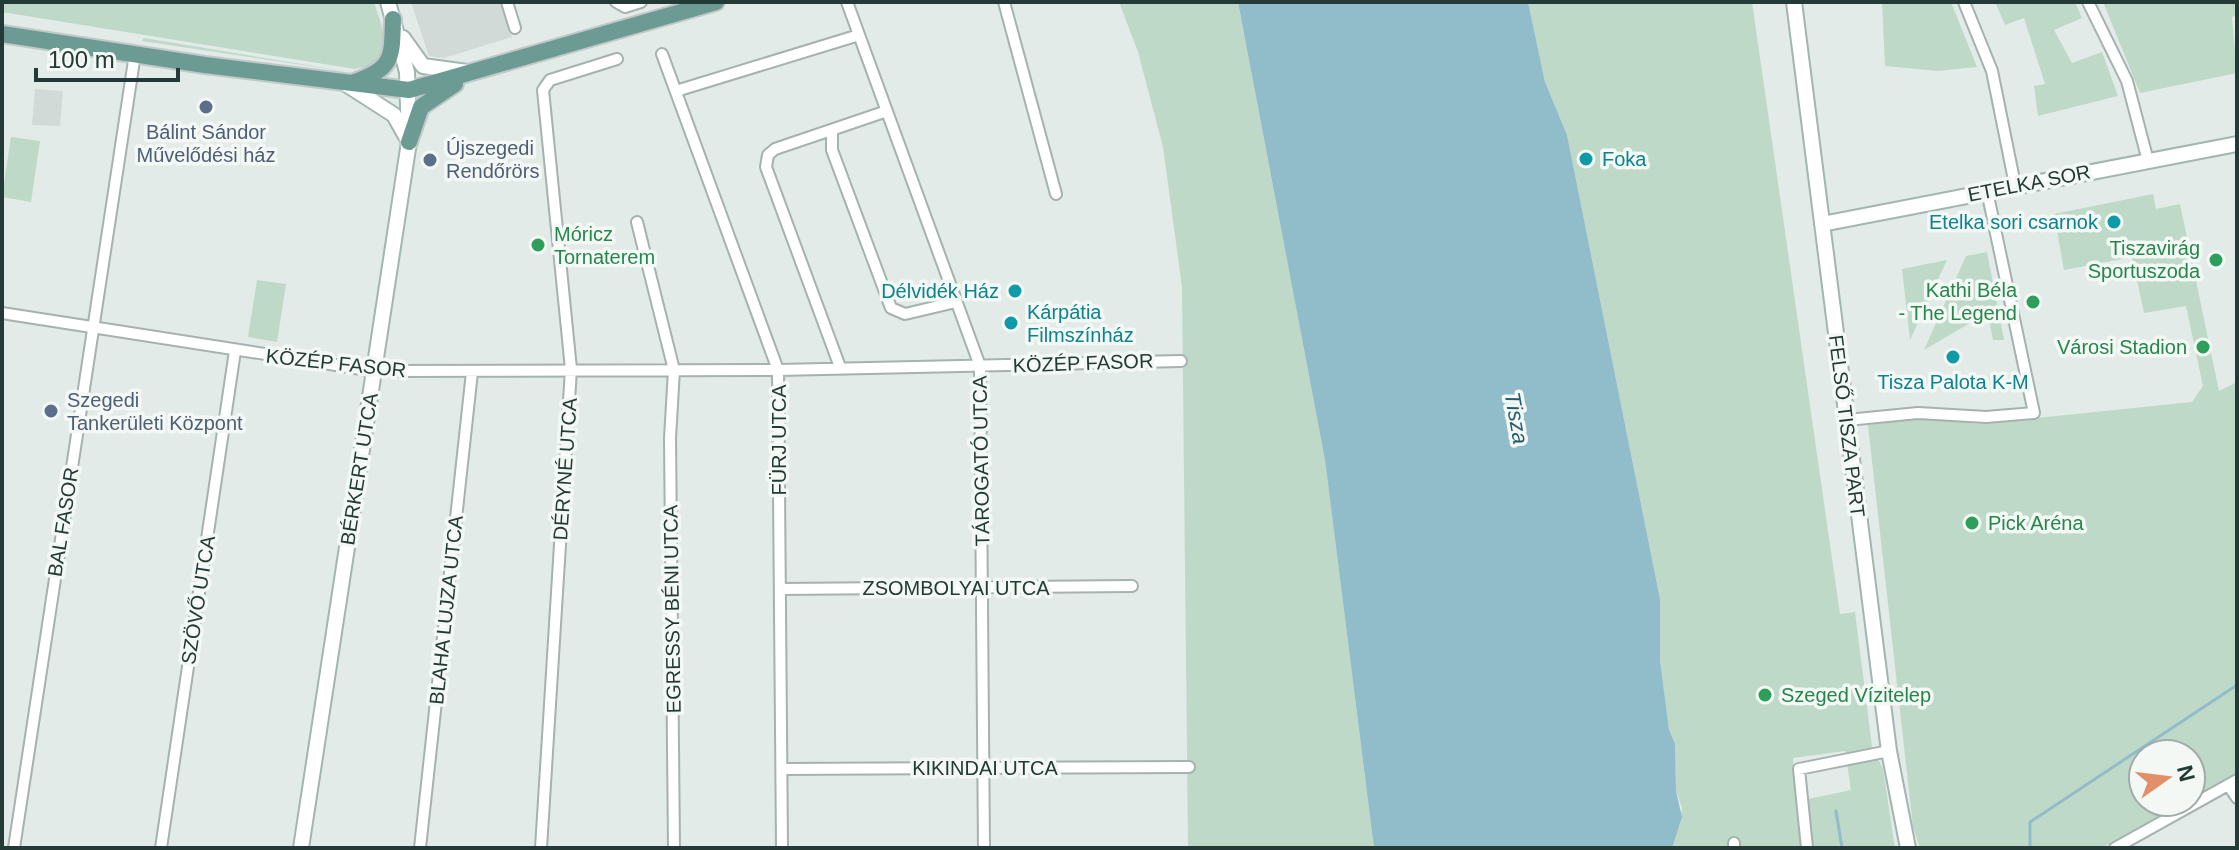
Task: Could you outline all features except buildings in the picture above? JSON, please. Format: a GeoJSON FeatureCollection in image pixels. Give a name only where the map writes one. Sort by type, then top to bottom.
{"type":"FeatureCollection","features":[{"type":"Feature","properties":{"kind":"main road"},"geometry":{"type":"LineString","coordinates":[[2,34],[346,84],[409,90],[716,2]]}},
{"type":"Feature","properties":{"kind":"main road"},"geometry":{"type":"LineString","coordinates":[[346,84],[372,76],[388,64],[393,49],[391,10]]}},
{"type":"Feature","properties":{"kind":"main road"},"geometry":{"type":"LineString","coordinates":[[409,142],[426,101],[472,73]]}},
{"type":"Feature","properties":{"kind":"street"},"geometry":{"type":"LineString","coordinates":[[507,2],[515,28]]}},
{"type":"Feature","properties":{"kind":"street"},"geometry":{"type":"LineString","coordinates":[[620,4],[641,2]]}},
{"type":"Feature","properties":{"kind":"street","name":"TÁROGATÓ UTCA"},"geometry":{"type":"LineString","coordinates":[[847,2],[980,366],[984,848]]}},
{"type":"Feature","properties":{"kind":"street"},"geometry":{"type":"LineString","coordinates":[[1004,2],[1056,194]]}},
{"type":"Feature","properties":{"kind":"street","name":"FELSŐ TISZA PART"},"geometry":{"type":"LineString","coordinates":[[1794,2],[1889,751],[1908,848]]}},
{"type":"Feature","properties":{"kind":"street"},"geometry":{"type":"LineString","coordinates":[[1964,2],[1992,71],[2015,185]]}},
{"type":"Feature","properties":{"kind":"street"},"geometry":{"type":"LineString","coordinates":[[2088,2],[2127,81],[2148,161]]}},
{"type":"Feature","properties":{"kind":"street"},"geometry":{"type":"LineString","coordinates":[[391,10],[411,53],[423,66],[472,73]]}},
{"type":"Feature","properties":{"kind":"street","name":"BÉRKERT UTCA"},"geometry":{"type":"LineString","coordinates":[[301,848],[409,142],[409,90],[391,10]]}},
{"type":"Feature","properties":{"kind":"street"},"geometry":{"type":"LineString","coordinates":[[676,91],[859,35]]}},
{"type":"Feature","properties":{"kind":"street","name":"BAL FASOR"},"geometry":{"type":"LineString","coordinates":[[14,848],[135,54]]}},
{"type":"Feature","properties":{"kind":"street","name":"FÜRJ UTCA"},"geometry":{"type":"LineString","coordinates":[[662,54],[778,370],[782,848]]}},
{"type":"Feature","properties":{"kind":"street","name":"DÉRYNÉ UTCA"},"geometry":{"type":"LineString","coordinates":[[541,848],[571,369],[543,90],[550,80],[617,59]]}},
{"type":"Feature","properties":{"kind":"street"},"geometry":{"type":"LineString","coordinates":[[346,84],[394,115],[409,142]]}},
{"type":"Feature","properties":{"kind":"street"},"geometry":{"type":"LineString","coordinates":[[840,367],[766,167],[768,155],[887,111]]}},
{"type":"Feature","properties":{"kind":"street"},"geometry":{"type":"LineString","coordinates":[[832,130],[832,150],[891,308],[905,314],[956,302]]}},
{"type":"Feature","properties":{"kind":"street","name":"ETELKA SOR"},"geometry":{"type":"LineString","coordinates":[[1822,224],[2237,144]]}},
{"type":"Feature","properties":{"kind":"street"},"geometry":{"type":"LineString","coordinates":[[1847,420],[1918,413],[1986,417],[2034,413],[1987,191]]}},
{"type":"Feature","properties":{"kind":"street"},"geometry":{"type":"LineString","coordinates":[[637,222],[674,370]]}},
{"type":"Feature","properties":{"kind":"street","name":"KÖZÉP FASOR"},"geometry":{"type":"LineString","coordinates":[[2,313],[374,371],[778,370],[1181,361]]}},
{"type":"Feature","properties":{"kind":"street","name":"SZÖVŐ UTCA"},"geometry":{"type":"LineString","coordinates":[[161,848],[235,351]]}},
{"type":"Feature","properties":{"kind":"street","name":"EGRESSY BÉNI UTCA"},"geometry":{"type":"LineString","coordinates":[[674,370],[670,438],[674,848]]}},
{"type":"Feature","properties":{"kind":"street","name":"BLAHA LUJZA UTCA"},"geometry":{"type":"LineString","coordinates":[[420,848],[472,372]]}},
{"type":"Feature","properties":{"kind":"street","name":"ZSOMBOLYAI UTCA"},"geometry":{"type":"LineString","coordinates":[[780,589],[1132,586]]}},
{"type":"Feature","properties":{"kind":"street"},"geometry":{"type":"LineString","coordinates":[[1807,848],[1799,769],[1889,751]]}},
{"type":"Feature","properties":{"kind":"street","name":"KIKINDAI UTCA"},"geometry":{"type":"LineString","coordinates":[[782,769],[1189,767]]}},
{"type":"Feature","properties":{"kind":"street"},"geometry":{"type":"LineString","coordinates":[[2115,848],[2233,782],[2237,798]]}},
{"type":"Feature","properties":{"kind":"shaded area"},"geometry":{"type":"Polygon","coordinates":[[[411,2],[501,2],[512,37],[444,58],[429,56],[411,2]]]}},
{"type":"Feature","properties":{"kind":"shaded area"},"geometry":{"type":"Polygon","coordinates":[[[35,89],[63,91],[60,126],[32,125],[35,89]]]}},
{"type":"Feature","properties":{"kind":"green space"},"geometry":{"type":"Polygon","coordinates":[[[2,2],[374,2],[384,42],[375,65],[355,69],[2,12],[2,2]]]}},
{"type":"Feature","properties":{"kind":"green space"},"geometry":{"type":"Polygon","coordinates":[[[1119,2],[1238,2],[1325,460],[1374,848],[1188,848],[1182,287],[1163,147],[1138,52],[1119,2]]]}},
{"type":"Feature","properties":{"kind":"green space"},"geometry":{"type":"Polygon","coordinates":[[[1528,2],[1752,2],[1840,614],[1855,612],[1872,747],[1883,769],[1895,848],[1809,848],[1804,800],[1851,790],[1845,751],[1793,758],[1802,848],[1672,848],[1671,841],[1680,825],[1682,808],[1676,791],[1675,744],[1669,731],[1660,660],[1660,599],[1567,135],[1545,82],[1528,2]]]}},
{"type":"Feature","properties":{"kind":"green space"},"geometry":{"type":"Polygon","coordinates":[[[1882,2],[1951,2],[1977,67],[1937,71],[1885,66],[1882,2]]]}},
{"type":"Feature","properties":{"kind":"green space"},"geometry":{"type":"Polygon","coordinates":[[[1995,2],[2075,2],[2082,18],[2054,30],[2072,63],[2102,52],[2118,96],[2038,116],[2034,86],[2045,84],[2024,18],[2005,25],[1995,2]]]}},
{"type":"Feature","properties":{"kind":"green space"},"geometry":{"type":"Polygon","coordinates":[[[2103,2],[2237,2],[2237,15],[2232,17],[2237,73],[2140,93],[2103,2]]]}},
{"type":"Feature","properties":{"kind":"green space"},"geometry":{"type":"Polygon","coordinates":[[[144,38],[356,73],[142,41],[144,38]]]}},
{"type":"Feature","properties":{"kind":"green space"},"geometry":{"type":"Polygon","coordinates":[[[11,137],[40,141],[31,202],[2,197],[11,137]]]}},
{"type":"Feature","properties":{"kind":"green space"},"geometry":{"type":"Polygon","coordinates":[[[2153,194],[2156,209],[2180,204],[2219,391],[2237,382],[2237,774],[2207,790],[2207,738],[2127,738],[2127,818],[2156,818],[2102,848],[1920,848],[1913,827],[1868,425],[1926,418],[1980,424],[2192,402],[2203,386],[2186,306],[2144,313],[2132,257],[2064,270],[2054,214],[2153,194]]]}},
{"type":"Feature","properties":{"kind":"green space"},"geometry":{"type":"Polygon","coordinates":[[[1987,252],[2004,340],[1993,340],[1988,314],[1970,318],[1970,323],[1924,350],[1966,256],[1987,252]]]}},
{"type":"Feature","properties":{"kind":"green space"},"geometry":{"type":"Polygon","coordinates":[[[1947,260],[1910,340],[1902,269],[1947,260]]]}},
{"type":"Feature","properties":{"kind":"green space"},"geometry":{"type":"Polygon","coordinates":[[[257,280],[286,284],[277,342],[248,337],[257,280]]]}},
{"type":"Feature","properties":{"kind":"water","name":"Tisza"},"geometry":{"type":"Polygon","coordinates":[[[1238,2],[1528,2],[1545,82],[1567,135],[1660,599],[1660,660],[1669,730],[1675,744],[1676,791],[1682,817],[1672,848],[1374,848],[1325,460],[1238,2]]]}},
{"type":"Feature","properties":{"kind":"waterway"},"geometry":{"type":"LineString","coordinates":[[2030,848],[2030,822],[2237,685]]}},
{"type":"Feature","properties":{"kind":"waterway"},"geometry":{"type":"LineString","coordinates":[[1836,811],[1842,848]]}},
{"type":"Feature","properties":{"kind":"place","name":"Bálint Sándor Művelődési ház"},"geometry":{"type":"Point","coordinates":[206,107]}},
{"type":"Feature","properties":{"kind":"place","name":"Foka"},"geometry":{"type":"Point","coordinates":[1586,159]}},
{"type":"Feature","properties":{"kind":"place","name":"Újszegedi Rendőrörs"},"geometry":{"type":"Point","coordinates":[430,160]}},
{"type":"Feature","properties":{"kind":"place","name":"Etelka sori csarnok"},"geometry":{"type":"Point","coordinates":[2114,222]}},
{"type":"Feature","properties":{"kind":"place","name":"Móricz Tornaterem"},"geometry":{"type":"Point","coordinates":[538,245]}},
{"type":"Feature","properties":{"kind":"place","name":"Tiszavirág Sportuszoda"},"geometry":{"type":"Point","coordinates":[2216,260]}},
{"type":"Feature","properties":{"kind":"place","name":"Délvidék Ház"},"geometry":{"type":"Point","coordinates":[1015,291]}},
{"type":"Feature","properties":{"kind":"place","name":"Kathi Béla - The Legend"},"geometry":{"type":"Point","coordinates":[2033,302]}},
{"type":"Feature","properties":{"kind":"place","name":"Kárpátia Filmszínház"},"geometry":{"type":"Point","coordinates":[1011,323]}},
{"type":"Feature","properties":{"kind":"place","name":"Városi Stadion"},"geometry":{"type":"Point","coordinates":[2203,347]}},
{"type":"Feature","properties":{"kind":"place","name":"Tisza Palota K-M"},"geometry":{"type":"Point","coordinates":[1953,357]}},
{"type":"Feature","properties":{"kind":"place","name":"Szegedi Tankerületi Központ"},"geometry":{"type":"Point","coordinates":[51,411]}},
{"type":"Feature","properties":{"kind":"place","name":"Pick Aréna"},"geometry":{"type":"Point","coordinates":[1972,523]}},
{"type":"Feature","properties":{"kind":"place","name":"Szeged Vízitelep"},"geometry":{"type":"Point","coordinates":[1765,695]}}]}
